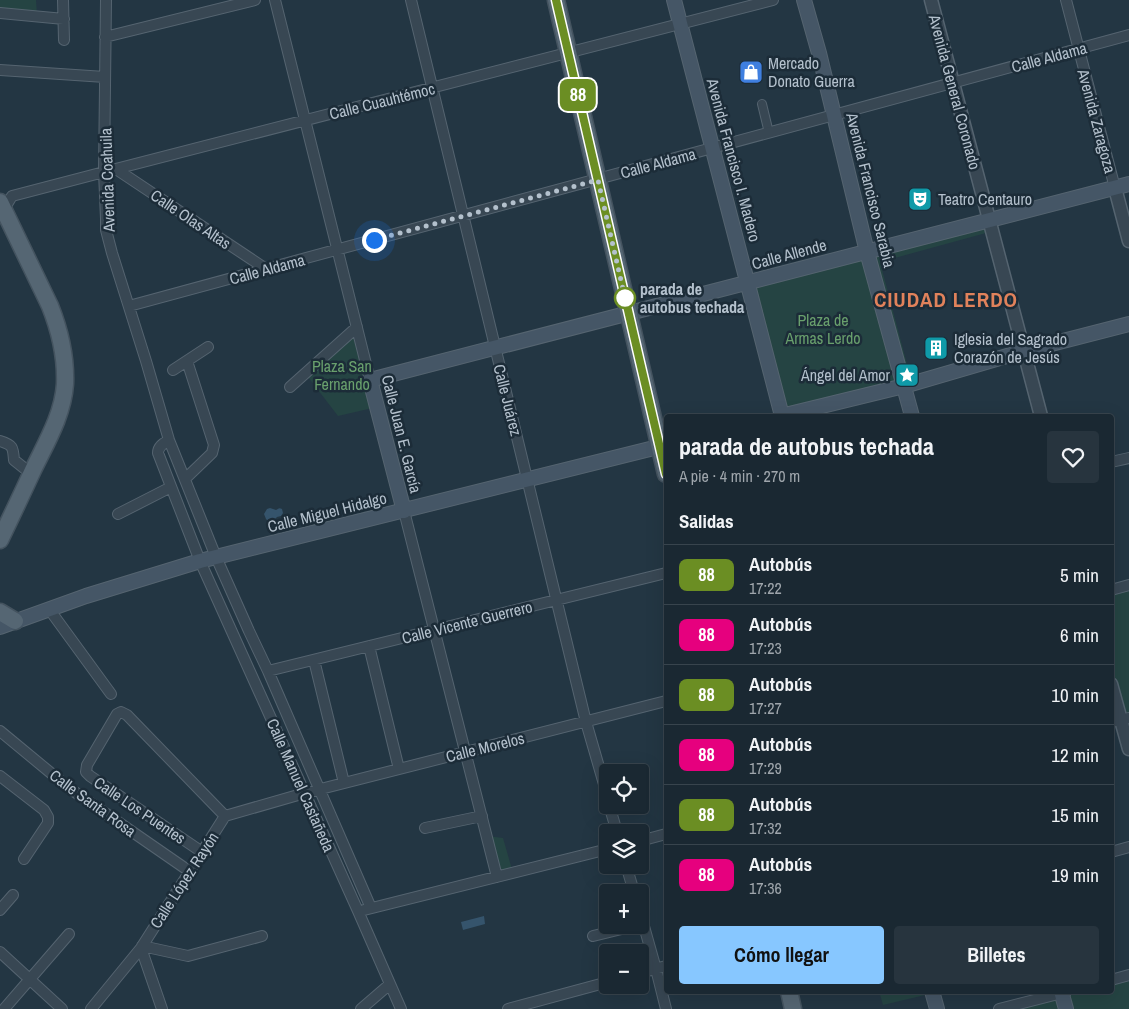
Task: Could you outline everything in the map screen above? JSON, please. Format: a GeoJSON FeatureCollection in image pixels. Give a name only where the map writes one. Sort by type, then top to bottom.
{"type":"FeatureCollection","features":[{"type":"Feature","properties":{"kind":"main road"},"geometry":{"type":"LineString","coordinates":[[556,0],[629,313],[663,446]]}},
{"type":"Feature","properties":{"kind":"main road","name":"Avenida Francisco I. Madero"},"geometry":{"type":"LineString","coordinates":[[674,0],[781,414]]}},
{"type":"Feature","properties":{"kind":"main road","name":"Avenida Francisco Sarabia"},"geometry":{"type":"LineString","coordinates":[[804,0],[911,414]]}},
{"type":"Feature","properties":{"kind":"main road","name":"Calle Allende"},"geometry":{"type":"LineString","coordinates":[[370,380],[1129,184]]}},
{"type":"Feature","properties":{"kind":"main road"},"geometry":{"type":"LineString","coordinates":[[0,517],[33,448],[52,400],[56,372],[56,360],[50,333],[1,213]]}},
{"type":"Feature","properties":{"kind":"main road"},"geometry":{"type":"LineString","coordinates":[[0,540],[49,439],[65,385],[62,345],[56,321],[1,213]]}},
{"type":"Feature","properties":{"kind":"main road"},"geometry":{"type":"LineString","coordinates":[[790,414],[904,386],[1024,351],[1129,324]]}},
{"type":"Feature","properties":{"kind":"main road","name":"Calle Juan E. García"},"geometry":{"type":"LineString","coordinates":[[370,380],[404,511]]}},
{"type":"Feature","properties":{"kind":"main road","name":"Calle Miguel Hidalgo"},"geometry":{"type":"LineString","coordinates":[[3,623],[200,561],[663,446]]}},
{"type":"Feature","properties":{"kind":"main road"},"geometry":{"type":"LineString","coordinates":[[790,994],[793,1009]]}},
{"type":"Feature","properties":{"kind":"main road"},"geometry":{"type":"LineString","coordinates":[[933,994],[937,1009]]}},
{"type":"Feature","properties":{"kind":"main road"},"geometry":{"type":"LineString","coordinates":[[1063,994],[1066,1009]]}},
{"type":"Feature","properties":{"kind":"street"},"geometry":{"type":"LineString","coordinates":[[63,0],[64,40]]}},
{"type":"Feature","properties":{"kind":"street","name":"Avenida Coahuila"},"geometry":{"type":"LineString","coordinates":[[106,0],[104,172],[106,230],[170,440],[216,557]]}},
{"type":"Feature","properties":{"kind":"street"},"geometry":{"type":"LineString","coordinates":[[105,37],[255,0]]}},
{"type":"Feature","properties":{"kind":"street","name":"Calle Juan E. García"},"geometry":{"type":"LineString","coordinates":[[275,0],[370,380]]}},
{"type":"Feature","properties":{"kind":"street","name":"Calle Juárez"},"geometry":{"type":"LineString","coordinates":[[411,0],[556,600],[599,767]]}},
{"type":"Feature","properties":{"kind":"street","name":"Calle Cuauhtémoc"},"geometry":{"type":"LineString","coordinates":[[1,213],[12,196],[773,0]]}},
{"type":"Feature","properties":{"kind":"street","name":"Avenida General Coronado"},"geometry":{"type":"LineString","coordinates":[[931,0],[1040,414]]}},
{"type":"Feature","properties":{"kind":"street","name":"Avenida Zaragoza"},"geometry":{"type":"LineString","coordinates":[[1066,0],[1129,241]]}},
{"type":"Feature","properties":{"kind":"street"},"geometry":{"type":"LineString","coordinates":[[0,13],[64,19]]}},
{"type":"Feature","properties":{"kind":"street","name":"Calle Aldama"},"geometry":{"type":"LineString","coordinates":[[129,306],[1129,35]]}},
{"type":"Feature","properties":{"kind":"street"},"geometry":{"type":"LineString","coordinates":[[0,70],[105,77]]}},
{"type":"Feature","properties":{"kind":"street"},"geometry":{"type":"LineString","coordinates":[[762,104],[769,133]]}},
{"type":"Feature","properties":{"kind":"street","name":"Calle Olas Altas"},"geometry":{"type":"LineString","coordinates":[[116,169],[266,269]]}},
{"type":"Feature","properties":{"kind":"street"},"geometry":{"type":"LineString","coordinates":[[290,387],[357,326]]}},
{"type":"Feature","properties":{"kind":"street"},"geometry":{"type":"LineString","coordinates":[[173,370],[208,347]]}},
{"type":"Feature","properties":{"kind":"street"},"geometry":{"type":"LineString","coordinates":[[185,479],[212,453],[214,445],[187,361]]}},
{"type":"Feature","properties":{"kind":"street"},"geometry":{"type":"LineString","coordinates":[[170,440],[161,445],[158,450],[200,561]]}},
{"type":"Feature","properties":{"kind":"street"},"geometry":{"type":"LineString","coordinates":[[0,442],[9,444],[13,449],[14,460],[24,468]]}},
{"type":"Feature","properties":{"kind":"street"},"geometry":{"type":"LineString","coordinates":[[1114,461],[1129,458]]}},
{"type":"Feature","properties":{"kind":"street"},"geometry":{"type":"LineString","coordinates":[[118,514],[171,486]]}},
{"type":"Feature","properties":{"kind":"street","name":"Calle Juan E. García"},"geometry":{"type":"LineString","coordinates":[[404,511],[497,877]]}},
{"type":"Feature","properties":{"kind":"street","name":"Calle Manuel Castañeda"},"geometry":{"type":"LineString","coordinates":[[216,557],[268,671],[371,908]]}},
{"type":"Feature","properties":{"kind":"street","name":"Calle Manuel Castañeda"},"geometry":{"type":"LineString","coordinates":[[200,561],[401,1009]]}},
{"type":"Feature","properties":{"kind":"street","name":"Calle Vicente Guerrero"},"geometry":{"type":"LineString","coordinates":[[268,671],[664,573]]}},
{"type":"Feature","properties":{"kind":"street"},"geometry":{"type":"LineString","coordinates":[[1114,589],[1129,585]]}},
{"type":"Feature","properties":{"kind":"street"},"geometry":{"type":"LineString","coordinates":[[49,609],[111,694]]}},
{"type":"Feature","properties":{"kind":"street"},"geometry":{"type":"LineString","coordinates":[[369,646],[398,769]]}},
{"type":"Feature","properties":{"kind":"street"},"geometry":{"type":"LineString","coordinates":[[314,660],[344,783]]}},
{"type":"Feature","properties":{"kind":"street"},"geometry":{"type":"LineString","coordinates":[[1114,696],[1129,749]]}},
{"type":"Feature","properties":{"kind":"street","name":"Calle Morelos"},"geometry":{"type":"LineString","coordinates":[[304,792],[664,702]]}},
{"type":"Feature","properties":{"kind":"street","name":"Calle Los Puentes"},"geometry":{"type":"LineString","coordinates":[[202,852],[86,772],[87,765],[117,714],[121,712],[127,715],[225,816]]}},
{"type":"Feature","properties":{"kind":"street","name":"Calle Santa Rosa"},"geometry":{"type":"LineString","coordinates":[[0,731],[69,788],[189,871]]}},
{"type":"Feature","properties":{"kind":"street"},"geometry":{"type":"LineString","coordinates":[[0,776],[44,810],[48,817],[48,822],[24,858]]}},
{"type":"Feature","properties":{"kind":"street","name":"Calle López Rayón"},"geometry":{"type":"LineString","coordinates":[[90,1009],[141,947],[225,816],[304,792]]}},
{"type":"Feature","properties":{"kind":"street"},"geometry":{"type":"LineString","coordinates":[[426,828],[482,816]]}},
{"type":"Feature","properties":{"kind":"street"},"geometry":{"type":"LineString","coordinates":[[649,839],[664,835]]}},
{"type":"Feature","properties":{"kind":"street"},"geometry":{"type":"LineString","coordinates":[[1114,851],[1129,847]]}},
{"type":"Feature","properties":{"kind":"street"},"geometry":{"type":"LineString","coordinates":[[358,911],[599,851]]}},
{"type":"Feature","properties":{"kind":"street"},"geometry":{"type":"LineString","coordinates":[[0,910],[13,895]]}},
{"type":"Feature","properties":{"kind":"street"},"geometry":{"type":"LineString","coordinates":[[4,1009],[69,934]]}},
{"type":"Feature","properties":{"kind":"street"},"geometry":{"type":"LineString","coordinates":[[594,936],[602,934]]}},
{"type":"Feature","properties":{"kind":"street"},"geometry":{"type":"LineString","coordinates":[[645,934],[661,967],[664,992]]}},
{"type":"Feature","properties":{"kind":"street"},"geometry":{"type":"LineString","coordinates":[[162,1009],[141,947],[188,956],[262,936]]}},
{"type":"Feature","properties":{"kind":"street"},"geometry":{"type":"LineString","coordinates":[[0,952],[62,1009]]}},
{"type":"Feature","properties":{"kind":"street"},"geometry":{"type":"LineString","coordinates":[[1114,979],[1129,975]]}},
{"type":"Feature","properties":{"kind":"street"},"geometry":{"type":"LineString","coordinates":[[362,1009],[390,984]]}},
{"type":"Feature","properties":{"kind":"street"},"geometry":{"type":"LineString","coordinates":[[508,1009],[599,984]]}},
{"type":"Feature","properties":{"kind":"street"},"geometry":{"type":"LineString","coordinates":[[664,994],[666,1009]]}},
{"type":"Feature","properties":{"kind":"street"},"geometry":{"type":"LineString","coordinates":[[999,1009],[1055,994]]}},
{"type":"Feature","properties":{"kind":"green space"},"geometry":{"type":"Polygon","coordinates":[[[0,0],[36,0],[37,15],[0,10],[0,0]]]}},
{"type":"Feature","properties":{"kind":"green space","name":"Plaza de Armas Lerdo"},"geometry":{"type":"Polygon","coordinates":[[[984,224],[986,233],[880,262],[912,383],[792,414],[783,414],[744,283],[984,224]]]}},
{"type":"Feature","properties":{"kind":"green space","name":"Plaza San Fernando"},"geometry":{"type":"Polygon","coordinates":[[[356,326],[377,407],[338,416],[305,373],[356,326]]]}},
{"type":"Feature","properties":{"kind":"green space"},"geometry":{"type":"Polygon","coordinates":[[[1129,586],[1129,718],[1119,721],[1114,702],[1114,589],[1129,586]]]}},
{"type":"Feature","properties":{"kind":"green space"},"geometry":{"type":"Polygon","coordinates":[[[487,836],[503,838],[513,873],[497,877],[487,836]]]}},
{"type":"Feature","properties":{"kind":"green space"},"geometry":{"type":"Polygon","coordinates":[[[1129,976],[1129,1009],[1002,1009],[1059,994],[1114,994],[1114,979],[1129,976]]]}},
{"type":"Feature","properties":{"kind":"green space"},"geometry":{"type":"Polygon","coordinates":[[[880,994],[925,994],[925,995],[883,1005],[880,994]]]}},
{"type":"Feature","properties":{"kind":"water"},"geometry":{"type":"Polygon","coordinates":[[[270,508],[276,510],[281,508],[283,513],[281,516],[268,521],[264,514],[270,508]]]}},
{"type":"Feature","properties":{"kind":"water"},"geometry":{"type":"Polygon","coordinates":[[[484,916],[485,924],[463,930],[461,922],[484,916]]]}},
{"type":"Feature","properties":{"kind":"bus line","name":"88"},"geometry":{"type":"LineString","coordinates":[[556,0],[664,465]]}},
{"type":"Feature","properties":{"kind":"place","name":"Mercado Donato Guerra"},"geometry":{"type":"Point","coordinates":[751,72]}},
{"type":"Feature","properties":{"kind":"place","name":"Teatro Centauro"},"geometry":{"type":"Point","coordinates":[920,199]}},
{"type":"Feature","properties":{"kind":"place","name":"parada de autobus techada"},"geometry":{"type":"Point","coordinates":[625,298]}},
{"type":"Feature","properties":{"kind":"place","name":"Iglesia del Sagrado Corazón de Jesús"},"geometry":{"type":"Point","coordinates":[936,348]}},
{"type":"Feature","properties":{"kind":"place","name":"Ángel del Amor"},"geometry":{"type":"Point","coordinates":[907,375]}},
{"type":"Feature","properties":{"kind":"district","name":"CIUDAD LERDO"},"geometry":{"type":"Point","coordinates":[946,300]}},
{"type":"Feature","properties":{"kind":"route"},"geometry":{"type":"LineString","coordinates":[[374,240],[598,180],[625,298]]}}]}
